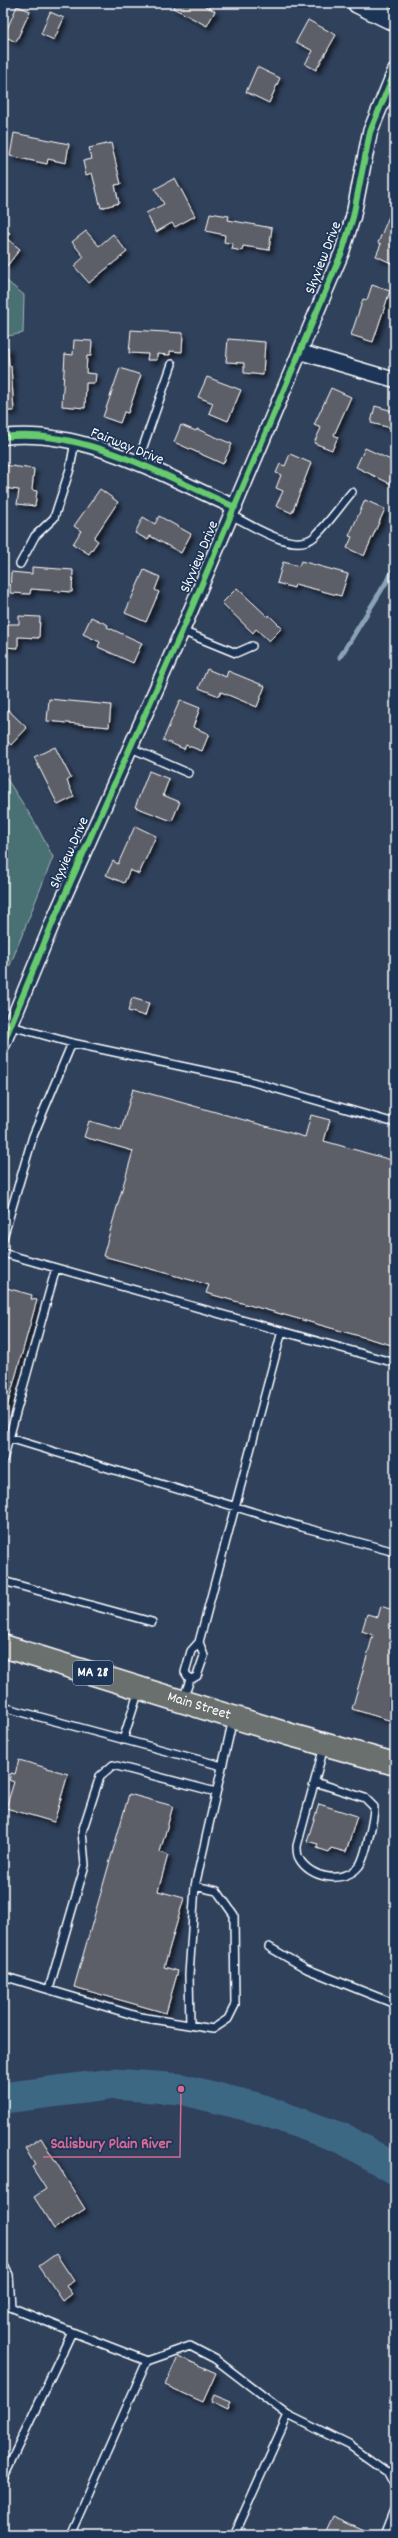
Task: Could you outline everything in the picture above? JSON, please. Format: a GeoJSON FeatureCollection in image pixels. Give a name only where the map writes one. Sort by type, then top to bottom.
{"type":"FeatureCollection","features":[{"type":"Feature","properties":{"kind":"main road"},"geometry":{"type":"LineString","coordinates":[[366,5],[395,21]]}},
{"type":"Feature","properties":{"kind":"main road","name":"Main Street"},"geometry":{"type":"LineString","coordinates":[[3,1646],[325,1745],[395,1764]]}},
{"type":"Feature","properties":{"kind":"street","name":"Skyview Drive"},"geometry":{"type":"LineString","coordinates":[[3,1044],[55,917],[182,631],[349,234],[370,132],[395,72]]}},
{"type":"Feature","properties":{"kind":"street"},"geometry":{"type":"LineString","coordinates":[[300,352],[395,380]]}},
{"type":"Feature","properties":{"kind":"street","name":"Fairway Drive"},"geometry":{"type":"LineString","coordinates":[[3,437],[50,436],[75,441],[137,464],[233,511]]}},
{"type":"Feature","properties":{"kind":"lane"},"geometry":{"type":"LineString","coordinates":[[137,464],[172,364]]}},
{"type":"Feature","properties":{"kind":"lane"},"geometry":{"type":"LineString","coordinates":[[20,564],[35,536],[54,518],[70,469],[75,441]]}},
{"type":"Feature","properties":{"kind":"lane"},"geometry":{"type":"LineString","coordinates":[[233,511],[282,540],[296,544],[313,538],[352,492]]}},
{"type":"Feature","properties":{"kind":"lane"},"geometry":{"type":"LineString","coordinates":[[182,631],[236,653],[252,646]]}},
{"type":"Feature","properties":{"kind":"lane"},"geometry":{"type":"LineString","coordinates":[[131,748],[188,773]]}},
{"type":"Feature","properties":{"kind":"lane"},"geometry":{"type":"LineString","coordinates":[[11,1026],[72,1043],[246,1080],[395,1123]]}},
{"type":"Feature","properties":{"kind":"lane"},"geometry":{"type":"LineString","coordinates":[[3,1238],[33,1136],[72,1043]]}},
{"type":"Feature","properties":{"kind":"lane"},"geometry":{"type":"LineString","coordinates":[[3,1253],[395,1363]]}},
{"type":"Feature","properties":{"kind":"lane"},"geometry":{"type":"LineString","coordinates":[[3,1460],[56,1268]]}},
{"type":"Feature","properties":{"kind":"lane"},"geometry":{"type":"LineString","coordinates":[[190,1680],[185,1672],[190,1652],[199,1642],[234,1506],[282,1331]]}},
{"type":"Feature","properties":{"kind":"lane"},"geometry":{"type":"LineString","coordinates":[[9,1438],[234,1506],[395,1552]]}},
{"type":"Feature","properties":{"kind":"lane"},"geometry":{"type":"LineString","coordinates":[[3,1581],[152,1622]]}},
{"type":"Feature","properties":{"kind":"lane"},"geometry":{"type":"LineString","coordinates":[[182,1701],[190,1680],[197,1676],[204,1656],[199,1642]]}},
{"type":"Feature","properties":{"kind":"lane"},"geometry":{"type":"LineString","coordinates":[[123,1740],[140,1688]]}},
{"type":"Feature","properties":{"kind":"lane"},"geometry":{"type":"LineString","coordinates":[[3,1707],[222,1766]]}},
{"type":"Feature","properties":{"kind":"lane"},"geometry":{"type":"LineString","coordinates":[[190,2025],[189,1975],[195,1886],[233,1717]]}},
{"type":"Feature","properties":{"kind":"lane"},"geometry":{"type":"LineString","coordinates":[[315,1782],[365,1798],[374,1807],[374,1818],[360,1866],[348,1876],[330,1878],[311,1871],[298,1858],[297,1846],[325,1745]]}},
{"type":"Feature","properties":{"kind":"lane"},"geometry":{"type":"LineString","coordinates":[[49,1989],[84,1865],[82,1832],[100,1776],[113,1764],[216,1792]]}},
{"type":"Feature","properties":{"kind":"lane"},"geometry":{"type":"LineString","coordinates":[[3,1976],[140,2017],[213,2029],[228,2019],[235,2005],[234,1915],[217,1891],[195,1886]]}},
{"type":"Feature","properties":{"kind":"lane"},"geometry":{"type":"LineString","coordinates":[[269,1947],[307,1969],[395,2004]]}},
{"type":"Feature","properties":{"kind":"lane"},"geometry":{"type":"LineString","coordinates":[[3,2264],[9,2275],[11,2307]]}},
{"type":"Feature","properties":{"kind":"lane"},"geometry":{"type":"LineString","coordinates":[[3,2304],[147,2361],[190,2346],[215,2359],[288,2415],[349,2446],[381,2467],[387,2472],[395,2487]]}},
{"type":"Feature","properties":{"kind":"lane"},"geometry":{"type":"LineString","coordinates":[[3,2478],[72,2332]]}},
{"type":"Feature","properties":{"kind":"lane"},"geometry":{"type":"LineString","coordinates":[[70,2535],[147,2361]]}},
{"type":"Feature","properties":{"kind":"lane"},"geometry":{"type":"LineString","coordinates":[[234,2535],[288,2415]]}},
{"type":"Feature","properties":{"kind":"lane"},"geometry":{"type":"LineString","coordinates":[[384,2535],[395,2507]]}},
{"type":"Feature","properties":{"kind":"green space"},"geometry":{"type":"Polygon","coordinates":[[[3,278],[24,295],[23,333],[3,337],[3,278]]]}},
{"type":"Feature","properties":{"kind":"green space"},"geometry":{"type":"Polygon","coordinates":[[[3,773],[34,821],[53,857],[3,983],[3,773]]]}},
{"type":"Feature","properties":{"kind":"building"},"geometry":{"type":"Polygon","coordinates":[[[175,3],[206,3],[205,6],[215,11],[207,26],[173,8],[175,3]]]}},
{"type":"Feature","properties":{"kind":"building"},"geometry":{"type":"Polygon","coordinates":[[[17,6],[30,11],[16,42],[4,36],[17,6]]]}},
{"type":"Feature","properties":{"kind":"building"},"geometry":{"type":"Polygon","coordinates":[[[50,12],[64,18],[54,40],[41,34],[50,12]]]}},
{"type":"Feature","properties":{"kind":"building"},"geometry":{"type":"Polygon","coordinates":[[[308,20],[336,35],[316,70],[305,64],[313,51],[296,42],[308,20]]]}},
{"type":"Feature","properties":{"kind":"building"},"geometry":{"type":"Polygon","coordinates":[[[257,67],[280,78],[269,103],[246,92],[257,67]]]}},
{"type":"Feature","properties":{"kind":"building"},"geometry":{"type":"Polygon","coordinates":[[[14,133],[69,144],[66,163],[48,159],[47,164],[10,156],[14,133]]]}},
{"type":"Feature","properties":{"kind":"building"},"geometry":{"type":"Polygon","coordinates":[[[111,143],[121,184],[115,185],[119,203],[101,208],[92,173],[86,175],[83,161],[92,159],[89,148],[111,143]]]}},
{"type":"Feature","properties":{"kind":"building"},"geometry":{"type":"Polygon","coordinates":[[[175,178],[195,216],[175,227],[172,223],[156,232],[146,213],[164,204],[155,189],[175,178]]]}},
{"type":"Feature","properties":{"kind":"building"},"geometry":{"type":"Polygon","coordinates":[[[392,209],[395,210],[393,264],[376,256],[381,244],[378,243],[392,209]]]}},
{"type":"Feature","properties":{"kind":"building"},"geometry":{"type":"Polygon","coordinates":[[[210,213],[229,216],[228,220],[272,228],[269,250],[243,246],[242,251],[232,249],[233,244],[224,242],[225,235],[206,231],[210,213]]]}},
{"type":"Feature","properties":{"kind":"building"},"geometry":{"type":"Polygon","coordinates":[[[3,228],[10,233],[6,238],[20,249],[7,266],[3,263],[3,228]]]}},
{"type":"Feature","properties":{"kind":"building"},"geometry":{"type":"Polygon","coordinates":[[[86,231],[99,246],[113,234],[127,252],[89,283],[74,266],[84,257],[72,242],[86,231]]]}},
{"type":"Feature","properties":{"kind":"building"},"geometry":{"type":"Polygon","coordinates":[[[372,285],[390,291],[373,342],[351,335],[363,299],[367,300],[372,285]]]}},
{"type":"Feature","properties":{"kind":"building"},"geometry":{"type":"Polygon","coordinates":[[[131,330],[183,333],[182,352],[170,351],[170,355],[157,354],[157,360],[147,360],[148,354],[129,353],[131,330]]]}},
{"type":"Feature","properties":{"kind":"building"},"geometry":{"type":"Polygon","coordinates":[[[228,339],[265,342],[263,375],[244,373],[244,363],[226,362],[228,339]]]}},
{"type":"Feature","properties":{"kind":"building"},"geometry":{"type":"Polygon","coordinates":[[[74,340],[92,341],[91,356],[87,356],[86,373],[96,374],[95,383],[86,383],[85,408],[62,406],[65,354],[73,355],[74,340]]]}},
{"type":"Feature","properties":{"kind":"building"},"geometry":{"type":"Polygon","coordinates":[[[8,347],[9,366],[11,366],[14,411],[3,411],[3,348],[8,347]]]}},
{"type":"Feature","properties":{"kind":"building"},"geometry":{"type":"Polygon","coordinates":[[[120,368],[141,375],[128,413],[124,412],[120,423],[103,417],[120,368]]]}},
{"type":"Feature","properties":{"kind":"building"},"geometry":{"type":"Polygon","coordinates":[[[207,377],[241,390],[228,421],[209,413],[213,403],[198,397],[207,377]]]}},
{"type":"Feature","properties":{"kind":"building"},"geometry":{"type":"Polygon","coordinates":[[[331,388],[351,397],[334,435],[338,437],[332,450],[314,443],[321,428],[314,425],[331,388]]]}},
{"type":"Feature","properties":{"kind":"building"},"geometry":{"type":"Polygon","coordinates":[[[375,406],[393,411],[395,407],[395,429],[371,423],[375,406]]]}},
{"type":"Feature","properties":{"kind":"building"},"geometry":{"type":"Polygon","coordinates":[[[181,425],[196,431],[197,429],[232,444],[223,464],[174,442],[181,425]]]}},
{"type":"Feature","properties":{"kind":"building"},"geometry":{"type":"Polygon","coordinates":[[[365,448],[395,462],[395,486],[356,467],[365,448]]]}},
{"type":"Feature","properties":{"kind":"building"},"geometry":{"type":"Polygon","coordinates":[[[290,454],[311,463],[292,513],[276,506],[283,491],[276,488],[281,475],[276,473],[280,464],[285,466],[290,454]]]}},
{"type":"Feature","properties":{"kind":"building"},"geometry":{"type":"Polygon","coordinates":[[[3,465],[34,469],[32,490],[37,491],[35,506],[17,504],[19,490],[3,488],[3,465]]]}},
{"type":"Feature","properties":{"kind":"building"},"geometry":{"type":"Polygon","coordinates":[[[100,489],[118,502],[94,538],[98,541],[89,554],[73,544],[81,531],[74,526],[100,489]]]}},
{"type":"Feature","properties":{"kind":"building"},"geometry":{"type":"Polygon","coordinates":[[[365,500],[385,509],[364,556],[347,548],[352,537],[349,536],[365,500]]]}},
{"type":"Feature","properties":{"kind":"building"},"geometry":{"type":"Polygon","coordinates":[[[159,516],[191,534],[181,553],[150,536],[148,540],[135,533],[143,517],[155,524],[159,516]]]}},
{"type":"Feature","properties":{"kind":"building"},"geometry":{"type":"Polygon","coordinates":[[[301,561],[348,574],[341,596],[295,584],[294,588],[277,583],[283,562],[299,566],[301,561]]]}},
{"type":"Feature","properties":{"kind":"building"},"geometry":{"type":"Polygon","coordinates":[[[32,567],[73,570],[72,592],[31,589],[30,594],[10,593],[11,572],[32,574],[32,567]]]}},
{"type":"Feature","properties":{"kind":"building"},"geometry":{"type":"Polygon","coordinates":[[[144,570],[160,577],[155,590],[159,592],[146,622],[125,613],[144,570]]]}},
{"type":"Feature","properties":{"kind":"building"},"geometry":{"type":"Polygon","coordinates":[[[237,588],[282,628],[269,641],[256,629],[253,633],[222,603],[237,588]]]}},
{"type":"Feature","properties":{"kind":"building"},"geometry":{"type":"Polygon","coordinates":[[[19,616],[40,617],[39,638],[18,637],[18,648],[3,647],[3,624],[19,624],[19,616]]]}},
{"type":"Feature","properties":{"kind":"building"},"geometry":{"type":"Polygon","coordinates":[[[91,617],[108,625],[107,627],[142,643],[133,663],[98,647],[100,642],[83,634],[91,617]]]}},
{"type":"Feature","properties":{"kind":"building"},"geometry":{"type":"Polygon","coordinates":[[[207,669],[226,677],[228,671],[265,686],[257,707],[221,692],[219,696],[199,688],[207,669]]]}},
{"type":"Feature","properties":{"kind":"building"},"geometry":{"type":"Polygon","coordinates":[[[49,699],[111,705],[109,727],[47,721],[49,699]]]}},
{"type":"Feature","properties":{"kind":"building"},"geometry":{"type":"Polygon","coordinates":[[[180,700],[200,708],[193,727],[209,734],[202,751],[186,745],[184,749],[163,740],[180,700]]]}},
{"type":"Feature","properties":{"kind":"building"},"geometry":{"type":"Polygon","coordinates":[[[3,705],[27,728],[11,745],[3,737],[3,705]]]}},
{"type":"Feature","properties":{"kind":"building"},"geometry":{"type":"Polygon","coordinates":[[[55,747],[71,778],[67,781],[74,797],[58,805],[34,757],[55,747]]]}},
{"type":"Feature","properties":{"kind":"building"},"geometry":{"type":"Polygon","coordinates":[[[149,771],[169,779],[163,795],[180,802],[172,821],[135,807],[149,771]]]}},
{"type":"Feature","properties":{"kind":"building"},"geometry":{"type":"Polygon","coordinates":[[[135,826],[156,836],[139,874],[130,870],[124,883],[106,875],[113,861],[118,864],[135,826]]]}},
{"type":"Feature","properties":{"kind":"building"},"geometry":{"type":"Polygon","coordinates":[[[132,998],[149,1003],[145,1016],[128,1011],[132,998]]]}},
{"type":"Feature","properties":{"kind":"building"},"geometry":{"type":"Polygon","coordinates":[[[133,1089],[305,1137],[311,1115],[330,1120],[324,1141],[395,1161],[395,1346],[206,1293],[209,1285],[103,1256],[133,1151],[84,1137],[89,1121],[121,1130],[133,1089]]]}},
{"type":"Feature","properties":{"kind":"building"},"geometry":{"type":"Polygon","coordinates":[[[3,1287],[32,1295],[31,1299],[37,1300],[3,1421],[3,1287]]]}},
{"type":"Feature","properties":{"kind":"building"},"geometry":{"type":"Polygon","coordinates":[[[381,1606],[395,1611],[395,1722],[352,1709],[373,1635],[362,1631],[367,1614],[378,1617],[381,1606]]]}},
{"type":"Feature","properties":{"kind":"building"},"geometry":{"type":"Polygon","coordinates":[[[19,1760],[68,1774],[54,1822],[6,1808],[14,1782],[9,1780],[11,1773],[15,1774],[19,1760]]]}},
{"type":"Feature","properties":{"kind":"building"},"geometry":{"type":"Polygon","coordinates":[[[129,1794],[173,1806],[160,1852],[168,1855],[158,1891],[184,1898],[164,1967],[178,1971],[166,2013],[74,1987],[129,1794]]]}},
{"type":"Feature","properties":{"kind":"building"},"geometry":{"type":"Polygon","coordinates":[[[319,1804],[357,1816],[346,1852],[331,1848],[329,1852],[317,1848],[318,1844],[307,1841],[319,1804]]]}},
{"type":"Feature","properties":{"kind":"building"},"geometry":{"type":"Polygon","coordinates":[[[41,2138],[85,2209],[54,2229],[34,2197],[46,2189],[32,2167],[35,2165],[25,2148],[41,2138]]]}},
{"type":"Feature","properties":{"kind":"building"},"geometry":{"type":"Polygon","coordinates":[[[56,2254],[74,2281],[66,2286],[72,2294],[63,2301],[39,2266],[56,2254]]]}},
{"type":"Feature","properties":{"kind":"building"},"geometry":{"type":"Polygon","coordinates":[[[178,2356],[216,2373],[203,2402],[165,2385],[178,2356]]]}},
{"type":"Feature","properties":{"kind":"building"},"geometry":{"type":"Polygon","coordinates":[[[214,2395],[231,2402],[228,2410],[211,2402],[214,2395]]]}},
{"type":"Feature","properties":{"kind":"building"},"geometry":{"type":"Polygon","coordinates":[[[333,2516],[369,2532],[368,2535],[324,2535],[333,2516]]]}},
{"type":"Feature","properties":{"kind":"waterway"},"geometry":{"type":"LineString","coordinates":[[340,657],[395,568]]}},
{"type":"Feature","properties":{"kind":"waterway"},"geometry":{"type":"LineString","coordinates":[[3,2098],[114,2084],[181,2089],[257,2108],[344,2139],[395,2169]]}},
{"type":"Feature","properties":{"kind":"cycle path"},"geometry":{"type":"LineString","coordinates":[[3,1044],[55,917],[182,631],[342,252],[353,217],[370,132],[395,71]]}},
{"type":"Feature","properties":{"kind":"cycle path"},"geometry":{"type":"LineString","coordinates":[[3,437],[33,436],[63,439],[92,447],[151,469],[235,507]]}},
{"type":"Feature","properties":{"kind":"place","name":"Salisbury Plain River"},"geometry":{"type":"Point","coordinates":[181,2089]}}]}
